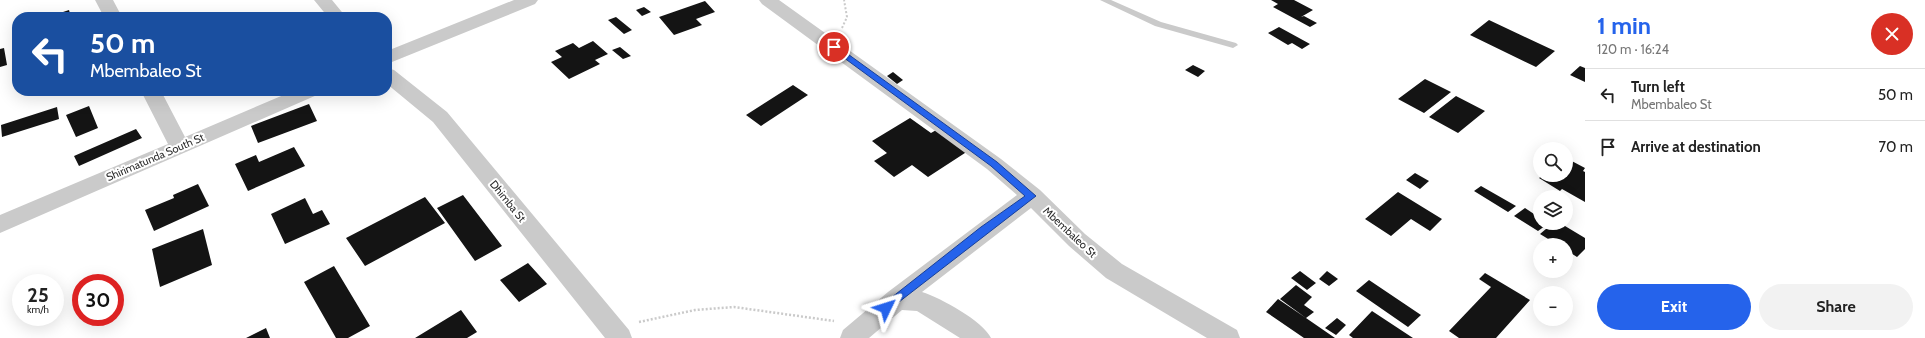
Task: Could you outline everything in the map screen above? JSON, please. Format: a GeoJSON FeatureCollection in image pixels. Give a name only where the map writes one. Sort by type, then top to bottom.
{"type":"FeatureCollection","features":[{"type":"Feature","properties":{"kind":"street"},"geometry":{"type":"LineString","coordinates":[[104,0],[110,12]]}},
{"type":"Feature","properties":{"kind":"street"},"geometry":{"type":"LineString","coordinates":[[323,0],[333,12]]}},
{"type":"Feature","properties":{"kind":"street"},"geometry":{"type":"LineString","coordinates":[[392,56],[529,0]]}},
{"type":"Feature","properties":{"kind":"street","name":"Mbembaleo St"},"geometry":{"type":"LineString","coordinates":[[768,0],[994,164],[1032,196],[1077,240],[1114,271],[1228,338]]}},
{"type":"Feature","properties":{"kind":"street","name":"Dhimba St"},"geometry":{"type":"LineString","coordinates":[[392,78],[440,117],[615,333]]}},
{"type":"Feature","properties":{"kind":"street"},"geometry":{"type":"LineString","coordinates":[[154,96],[180,147]]}},
{"type":"Feature","properties":{"kind":"street","name":"Shirimatunda South St"},"geometry":{"type":"LineString","coordinates":[[0,224],[298,96]]}},
{"type":"Feature","properties":{"kind":"street"},"geometry":{"type":"LineString","coordinates":[[859,332],[896,299],[985,230],[1032,196]]}},
{"type":"Feature","properties":{"kind":"street"},"geometry":{"type":"LineString","coordinates":[[896,299],[922,302],[964,327],[979,338]]}},
{"type":"Feature","properties":{"kind":"lane"},"geometry":{"type":"LineString","coordinates":[[1104,0],[1158,24],[1233,45]]}},
{"type":"Feature","properties":{"kind":"path"},"geometry":{"type":"LineString","coordinates":[[834,47],[847,18],[844,0]]}},
{"type":"Feature","properties":{"kind":"path"},"geometry":{"type":"LineString","coordinates":[[615,333],[695,310],[734,307],[859,332]]}},
{"type":"Feature","properties":{"kind":"building"},"geometry":{"type":"Polygon","coordinates":[[[1271,0],[1294,0],[1313,10],[1301,17],[1304,16],[1317,23],[1310,27],[1273,7],[1278,4],[1271,0]]]}},
{"type":"Feature","properties":{"kind":"building"},"geometry":{"type":"Polygon","coordinates":[[[705,1],[715,12],[696,19],[702,25],[674,35],[659,17],[705,1]]]}},
{"type":"Feature","properties":{"kind":"building"},"geometry":{"type":"Polygon","coordinates":[[[644,7],[651,12],[642,16],[636,10],[644,7]]]}},
{"type":"Feature","properties":{"kind":"building"},"geometry":{"type":"Polygon","coordinates":[[[616,17],[632,30],[624,34],[608,20],[616,17]]]}},
{"type":"Feature","properties":{"kind":"building"},"geometry":{"type":"Polygon","coordinates":[[[1489,20],[1555,51],[1536,67],[1470,35],[1489,20]]]}},
{"type":"Feature","properties":{"kind":"building"},"geometry":{"type":"Polygon","coordinates":[[[1279,27],[1310,44],[1302,49],[1292,43],[1288,45],[1268,33],[1279,27]]]}},
{"type":"Feature","properties":{"kind":"building"},"geometry":{"type":"Polygon","coordinates":[[[593,41],[608,54],[595,60],[600,64],[569,79],[551,62],[562,57],[555,51],[573,43],[579,48],[593,41]]]}},
{"type":"Feature","properties":{"kind":"building"},"geometry":{"type":"Polygon","coordinates":[[[620,47],[631,56],[623,59],[612,50],[620,47]]]}},
{"type":"Feature","properties":{"kind":"building"},"geometry":{"type":"Polygon","coordinates":[[[4,48],[7,65],[0,67],[0,49],[4,48]]]}},
{"type":"Feature","properties":{"kind":"building"},"geometry":{"type":"Polygon","coordinates":[[[1193,65],[1205,71],[1198,77],[1185,70],[1193,65]]]}},
{"type":"Feature","properties":{"kind":"building"},"geometry":{"type":"Polygon","coordinates":[[[1580,66],[1585,68],[1585,82],[1570,75],[1580,66]]]}},
{"type":"Feature","properties":{"kind":"building"},"geometry":{"type":"Polygon","coordinates":[[[893,72],[903,80],[897,84],[887,76],[893,72]]]}},
{"type":"Feature","properties":{"kind":"building"},"geometry":{"type":"Polygon","coordinates":[[[1425,79],[1451,92],[1424,113],[1398,99],[1425,79]]]}},
{"type":"Feature","properties":{"kind":"building"},"geometry":{"type":"Polygon","coordinates":[[[793,85],[808,95],[761,126],[746,115],[793,85]]]}},
{"type":"Feature","properties":{"kind":"building"},"geometry":{"type":"Polygon","coordinates":[[[1456,96],[1485,111],[1458,133],[1429,117],[1456,96]]]}},
{"type":"Feature","properties":{"kind":"building"},"geometry":{"type":"Polygon","coordinates":[[[309,104],[317,121],[258,143],[251,126],[309,104]]]}},
{"type":"Feature","properties":{"kind":"building"},"geometry":{"type":"Polygon","coordinates":[[[89,106],[98,128],[76,137],[66,115],[89,106]]]}},
{"type":"Feature","properties":{"kind":"building"},"geometry":{"type":"Polygon","coordinates":[[[57,107],[59,119],[2,137],[1,125],[57,107]]]}},
{"type":"Feature","properties":{"kind":"building"},"geometry":{"type":"Polygon","coordinates":[[[910,118],[931,133],[938,129],[968,151],[928,177],[912,165],[894,177],[874,161],[887,153],[872,141],[910,118]]]}},
{"type":"Feature","properties":{"kind":"building"},"geometry":{"type":"Polygon","coordinates":[[[136,129],[142,138],[79,166],[74,156],[136,129]]]}},
{"type":"Feature","properties":{"kind":"building"},"geometry":{"type":"Polygon","coordinates":[[[294,147],[305,166],[248,191],[235,164],[256,155],[259,162],[294,147]]]}},
{"type":"Feature","properties":{"kind":"building"},"geometry":{"type":"Polygon","coordinates":[[[1573,162],[1585,168],[1583,171],[1585,172],[1585,202],[1573,195],[1573,190],[1558,190],[1545,182],[1573,182],[1573,162]]]}},
{"type":"Feature","properties":{"kind":"building"},"geometry":{"type":"Polygon","coordinates":[[[1415,173],[1429,181],[1420,189],[1406,180],[1415,173]]]}},
{"type":"Feature","properties":{"kind":"building"},"geometry":{"type":"Polygon","coordinates":[[[198,184],[209,206],[154,231],[145,210],[174,198],[173,195],[198,184]]]}},
{"type":"Feature","properties":{"kind":"building"},"geometry":{"type":"Polygon","coordinates":[[[1481,186],[1516,206],[1508,212],[1474,191],[1481,186]]]}},
{"type":"Feature","properties":{"kind":"building"},"geometry":{"type":"Polygon","coordinates":[[[1398,192],[1442,219],[1430,231],[1411,219],[1391,236],[1365,219],[1398,192]]]}},
{"type":"Feature","properties":{"kind":"building"},"geometry":{"type":"Polygon","coordinates":[[[463,195],[502,246],[475,261],[437,208],[463,195]]]}},
{"type":"Feature","properties":{"kind":"building"},"geometry":{"type":"Polygon","coordinates":[[[425,197],[445,223],[365,266],[346,238],[425,197]]]}},
{"type":"Feature","properties":{"kind":"building"},"geometry":{"type":"Polygon","coordinates":[[[305,198],[313,214],[322,210],[330,224],[285,244],[271,214],[305,198]]]}},
{"type":"Feature","properties":{"kind":"building"},"geometry":{"type":"Polygon","coordinates":[[[1525,208],[1533,213],[1533,228],[1514,216],[1525,208]]]}},
{"type":"Feature","properties":{"kind":"building"},"geometry":{"type":"Polygon","coordinates":[[[203,229],[212,265],[160,287],[152,249],[203,229]]]}},
{"type":"Feature","properties":{"kind":"building"},"geometry":{"type":"Polygon","coordinates":[[[1545,230],[1572,230],[1585,238],[1585,249],[1577,257],[1573,254],[1573,238],[1547,238],[1540,234],[1545,230]]]}},
{"type":"Feature","properties":{"kind":"building"},"geometry":{"type":"Polygon","coordinates":[[[528,263],[547,284],[519,302],[500,280],[528,263]]]}},
{"type":"Feature","properties":{"kind":"building"},"geometry":{"type":"Polygon","coordinates":[[[334,266],[370,326],[348,338],[336,338],[304,282],[334,266]]]}},
{"type":"Feature","properties":{"kind":"building"},"geometry":{"type":"Polygon","coordinates":[[[1300,271],[1316,283],[1307,290],[1291,278],[1300,271]]]}},
{"type":"Feature","properties":{"kind":"building"},"geometry":{"type":"Polygon","coordinates":[[[1327,271],[1338,279],[1329,286],[1319,279],[1327,271]]]}},
{"type":"Feature","properties":{"kind":"building"},"geometry":{"type":"Polygon","coordinates":[[[1485,273],[1530,300],[1496,338],[1459,338],[1449,331],[1491,287],[1479,279],[1485,273]]]}},
{"type":"Feature","properties":{"kind":"building"},"geometry":{"type":"Polygon","coordinates":[[[1369,280],[1421,315],[1408,327],[1356,291],[1369,280]]]}},
{"type":"Feature","properties":{"kind":"building"},"geometry":{"type":"Polygon","coordinates":[[[1296,285],[1312,297],[1304,305],[1314,312],[1306,318],[1280,299],[1296,285]]]}},
{"type":"Feature","properties":{"kind":"building"},"geometry":{"type":"Polygon","coordinates":[[[1278,299],[1335,338],[1304,338],[1266,312],[1278,299]]]}},
{"type":"Feature","properties":{"kind":"building"},"geometry":{"type":"Polygon","coordinates":[[[461,310],[477,332],[467,338],[415,338],[461,310]]]}},
{"type":"Feature","properties":{"kind":"building"},"geometry":{"type":"Polygon","coordinates":[[[1372,311],[1413,338],[1353,338],[1349,335],[1372,311]]]}},
{"type":"Feature","properties":{"kind":"building"},"geometry":{"type":"Polygon","coordinates":[[[1337,318],[1346,325],[1336,335],[1325,328],[1337,318]]]}},
{"type":"Feature","properties":{"kind":"building"},"geometry":{"type":"Polygon","coordinates":[[[266,328],[270,338],[246,338],[266,328]]]}},
{"type":"Feature","properties":{"kind":"route"},"geometry":{"type":"LineString","coordinates":[[834,47],[994,164],[1032,196],[985,230],[886,308]]}}]}
